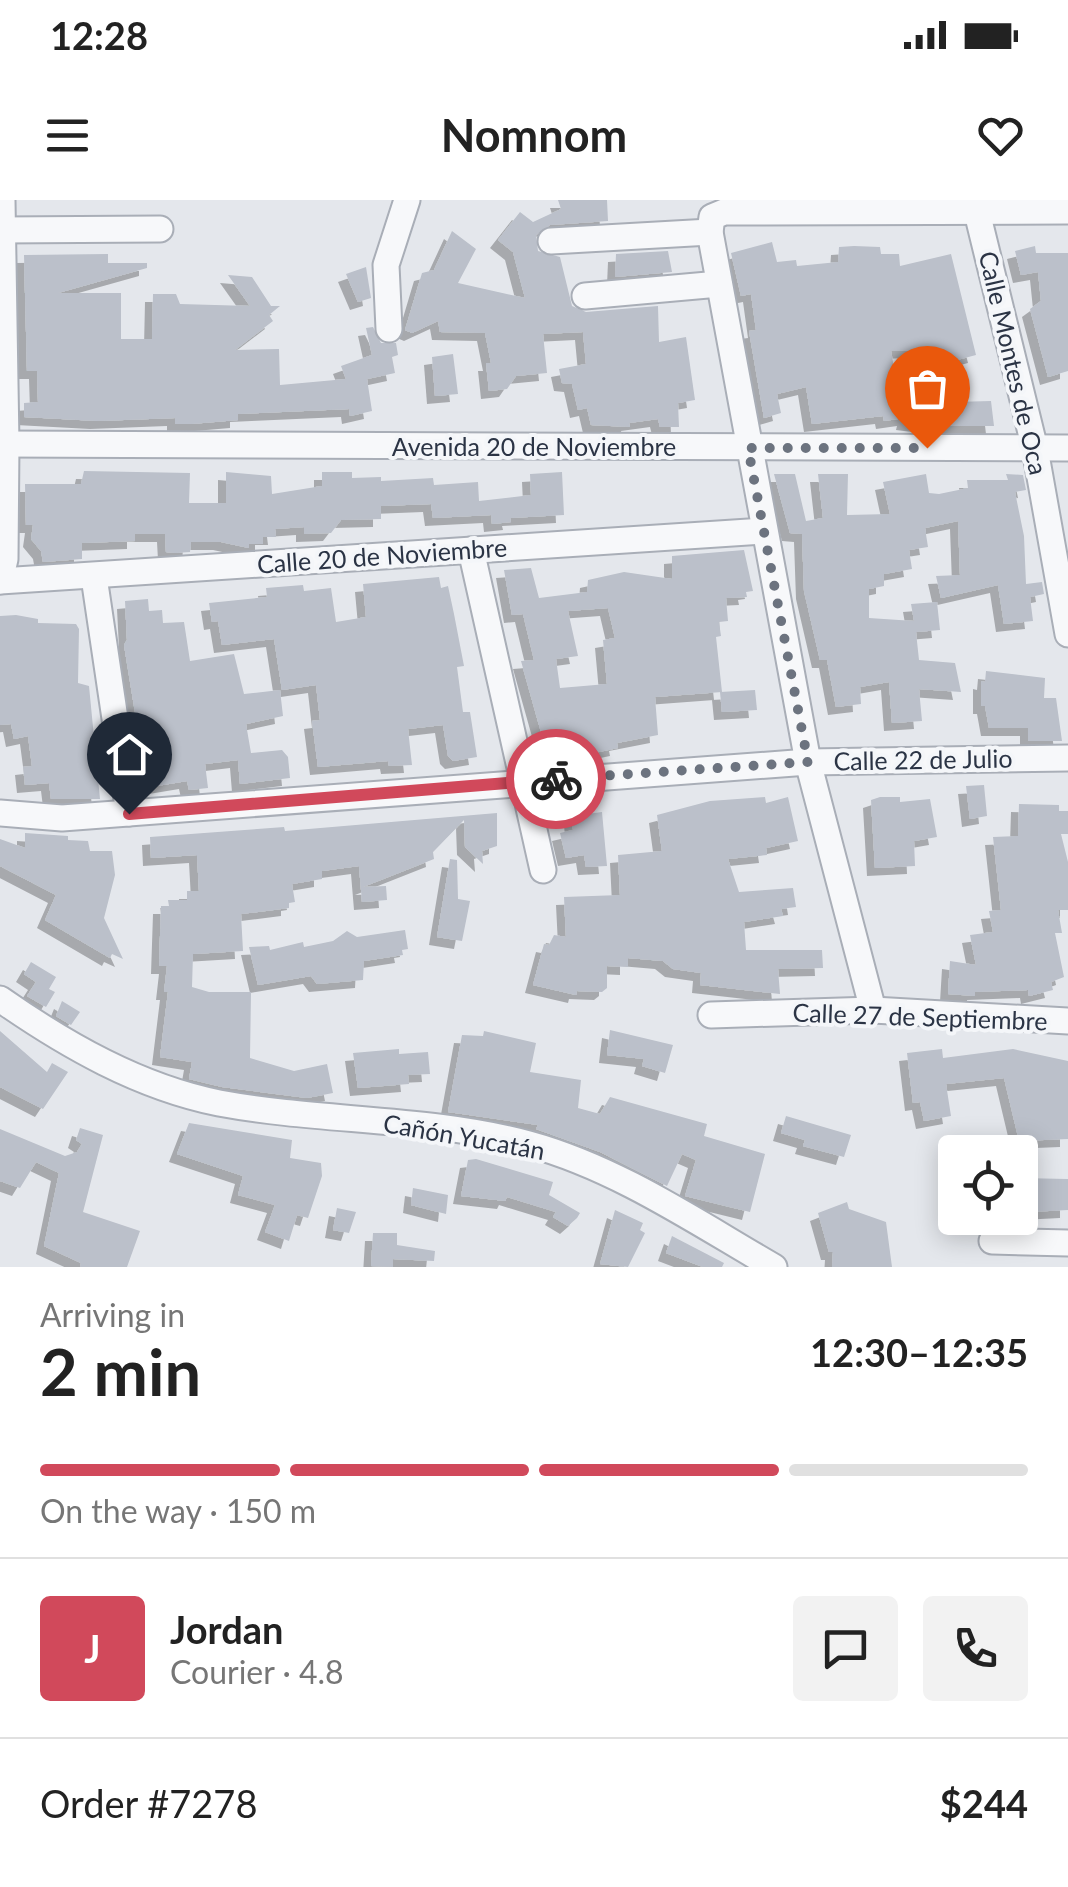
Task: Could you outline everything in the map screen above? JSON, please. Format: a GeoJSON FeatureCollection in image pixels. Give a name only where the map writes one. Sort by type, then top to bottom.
{"type":"FeatureCollection","features":[{"type":"Feature","properties":{"kind":"street"},"geometry":{"type":"LineString","coordinates":[[1,570],[2,200]]}},
{"type":"Feature","properties":{"kind":"street"},"geometry":{"type":"LineString","coordinates":[[389,330],[386,265],[406,200]]}},
{"type":"Feature","properties":{"kind":"street"},"geometry":{"type":"LineString","coordinates":[[551,241],[711,225],[724,212],[976,206],[1068,211]]}},
{"type":"Feature","properties":{"kind":"street","name":"Calle Montes de Oca"},"geometry":{"type":"LineString","coordinates":[[976,206],[1061,558],[1068,634]]}},
{"type":"Feature","properties":{"kind":"street"},"geometry":{"type":"LineString","coordinates":[[711,225],[748,448],[808,762],[873,1010]]}},
{"type":"Feature","properties":{"kind":"street"},"geometry":{"type":"LineString","coordinates":[[1,230],[160,230]]}},
{"type":"Feature","properties":{"kind":"street"},"geometry":{"type":"LineString","coordinates":[[585,296],[719,284]]}},
{"type":"Feature","properties":{"kind":"street","name":"Avenida 20 de Noviembre"},"geometry":{"type":"LineString","coordinates":[[3,444],[1068,448]]}},
{"type":"Feature","properties":{"kind":"street","name":"Calle 20 de Noviembre"},"geometry":{"type":"LineString","coordinates":[[1,570],[94,577],[764,531]]}},
{"type":"Feature","properties":{"kind":"street"},"geometry":{"type":"LineString","coordinates":[[471,550],[543,870]]}},
{"type":"Feature","properties":{"kind":"street"},"geometry":{"type":"LineString","coordinates":[[94,577],[129,814]]}},
{"type":"Feature","properties":{"kind":"street","name":"Calle 22 de Julio"},"geometry":{"type":"LineString","coordinates":[[1,813],[62,818],[129,814],[808,762],[1068,758]]}},
{"type":"Feature","properties":{"kind":"street"},"geometry":{"type":"LineString","coordinates":[[0,804],[1,813]]}},
{"type":"Feature","properties":{"kind":"street","name":"Cañón Yucatán"},"geometry":{"type":"LineString","coordinates":[[0,1000],[68,1044],[187,1095],[527,1144],[602,1171],[774,1267]]}},
{"type":"Feature","properties":{"kind":"street","name":"Calle 27 de Septiembre"},"geometry":{"type":"LineString","coordinates":[[711,1014],[873,1010],[1068,1021]]}},
{"type":"Feature","properties":{"kind":"street"},"geometry":{"type":"LineString","coordinates":[[992,1241],[1068,1243]]}},
{"type":"Feature","properties":{"kind":"building"},"geometry":{"type":"Polygon","coordinates":[[[558,200],[607,200],[608,221],[550,225],[536,235],[538,251],[560,257],[572,306],[586,312],[658,306],[659,342],[686,337],[695,400],[678,403],[679,427],[660,427],[658,419],[629,423],[630,427],[591,425],[587,408],[578,410],[572,384],[562,383],[559,369],[586,364],[583,332],[543,334],[547,373],[516,376],[507,389],[489,391],[486,363],[491,363],[485,333],[440,332],[438,321],[412,333],[405,330],[422,273],[434,270],[452,231],[476,249],[458,283],[525,298],[513,252],[498,240],[520,212],[533,222],[561,209],[558,200]]]}},
{"type":"Feature","properties":{"kind":"building"},"geometry":{"type":"Polygon","coordinates":[[[772,242],[777,262],[796,260],[797,266],[838,262],[839,247],[880,247],[881,254],[899,254],[900,266],[951,254],[976,355],[942,364],[938,349],[891,351],[896,379],[953,380],[954,402],[991,401],[994,426],[936,426],[904,422],[905,418],[884,421],[883,416],[812,424],[806,387],[777,394],[781,413],[764,418],[749,331],[756,330],[751,294],[741,296],[731,253],[772,242]]]}},
{"type":"Feature","properties":{"kind":"building"},"geometry":{"type":"Polygon","coordinates":[[[1035,246],[1036,253],[1068,253],[1068,371],[1048,377],[1030,309],[1041,301],[1038,272],[1021,275],[1015,251],[1035,246]]]}},
{"type":"Feature","properties":{"kind":"building"},"geometry":{"type":"Polygon","coordinates":[[[668,251],[672,272],[615,277],[616,254],[668,251]]]}},
{"type":"Feature","properties":{"kind":"building"},"geometry":{"type":"Polygon","coordinates":[[[108,254],[108,263],[147,263],[147,268],[58,293],[121,293],[121,339],[152,339],[153,294],[176,294],[180,304],[250,306],[228,275],[252,277],[271,306],[280,306],[269,315],[273,321],[235,350],[279,349],[280,385],[346,379],[341,366],[372,355],[366,328],[373,327],[381,343],[396,343],[398,355],[392,357],[395,373],[367,379],[372,411],[350,416],[349,409],[238,414],[238,420],[191,424],[175,424],[175,418],[98,421],[24,417],[24,403],[38,402],[37,371],[27,371],[24,255],[108,254]]]}},
{"type":"Feature","properties":{"kind":"building"},"geometry":{"type":"Polygon","coordinates":[[[366,267],[371,298],[358,302],[346,274],[366,267]]]}},
{"type":"Feature","properties":{"kind":"building"},"geometry":{"type":"Polygon","coordinates":[[[453,354],[458,394],[435,396],[432,357],[453,354]]]}},
{"type":"Feature","properties":{"kind":"building"},"geometry":{"type":"Polygon","coordinates":[[[84,471],[190,473],[189,503],[226,503],[226,472],[271,476],[272,494],[322,486],[322,472],[352,472],[352,478],[381,477],[381,481],[433,478],[434,485],[478,482],[479,501],[531,495],[530,474],[562,472],[564,515],[510,518],[511,522],[492,524],[491,515],[433,518],[431,504],[381,506],[381,519],[341,520],[331,533],[304,534],[304,527],[275,529],[276,537],[263,537],[263,544],[249,544],[249,548],[221,542],[191,542],[190,552],[166,552],[165,534],[135,534],[135,541],[82,543],[82,559],[43,562],[41,551],[31,539],[33,525],[26,525],[25,484],[81,484],[84,471]]]}},
{"type":"Feature","properties":{"kind":"building"},"geometry":{"type":"Polygon","coordinates":[[[774,474],[795,474],[806,521],[823,518],[818,474],[848,474],[847,515],[890,514],[883,482],[926,474],[929,493],[939,494],[968,488],[967,480],[1008,480],[1006,474],[1023,475],[1026,490],[1015,492],[1024,536],[1026,584],[1042,582],[1044,594],[1030,597],[1033,621],[1004,624],[998,585],[941,598],[936,576],[960,575],[958,521],[925,528],[928,547],[909,550],[912,569],[884,574],[884,586],[869,589],[869,618],[914,621],[911,604],[937,602],[940,630],[916,632],[919,660],[955,663],[961,692],[919,689],[922,721],[892,723],[889,682],[860,687],[861,704],[836,707],[827,660],[820,660],[804,591],[802,534],[790,533],[774,474]]]}},
{"type":"Feature","properties":{"kind":"building"},"geometry":{"type":"Polygon","coordinates":[[[744,550],[753,591],[746,592],[747,597],[726,598],[728,621],[719,622],[721,636],[716,637],[722,692],[655,697],[658,735],[617,743],[618,748],[594,753],[594,757],[565,759],[564,750],[556,752],[553,741],[544,743],[521,661],[534,660],[523,614],[512,615],[504,570],[531,568],[539,598],[587,592],[588,580],[624,572],[672,579],[672,556],[744,550]],[[608,608],[568,611],[578,656],[556,659],[560,688],[607,684],[603,640],[615,638],[608,608]]]}},
{"type":"Feature","properties":{"kind":"building"},"geometry":{"type":"Polygon","coordinates":[[[439,577],[441,588],[448,586],[454,614],[464,666],[457,667],[463,712],[470,712],[477,757],[453,761],[448,756],[443,725],[408,729],[412,765],[389,766],[388,761],[318,767],[312,721],[320,720],[316,685],[282,690],[274,639],[222,645],[218,621],[212,622],[209,603],[267,597],[266,588],[331,588],[336,622],[366,617],[363,584],[439,577]]]}},
{"type":"Feature","properties":{"kind":"building"},"geometry":{"type":"Polygon","coordinates":[[[148,599],[149,611],[162,610],[163,623],[184,622],[190,661],[234,654],[244,694],[280,690],[283,716],[246,724],[251,753],[282,750],[288,757],[290,778],[240,784],[238,760],[205,764],[208,788],[189,790],[187,781],[157,786],[150,729],[138,731],[124,645],[125,601],[148,599]]]}},
{"type":"Feature","properties":{"kind":"building"},"geometry":{"type":"Polygon","coordinates":[[[0,616],[38,619],[38,623],[76,624],[79,629],[78,683],[89,686],[100,799],[51,799],[49,783],[25,785],[23,767],[32,766],[28,736],[14,739],[11,724],[0,725],[0,616]]]}},
{"type":"Feature","properties":{"kind":"building"},"geometry":{"type":"Polygon","coordinates":[[[986,671],[1045,678],[1044,698],[1056,698],[1062,741],[1028,741],[1028,728],[989,728],[985,706],[981,706],[981,681],[985,682],[986,671]]]}},
{"type":"Feature","properties":{"kind":"building"},"geometry":{"type":"Polygon","coordinates":[[[755,690],[757,710],[722,712],[720,692],[755,690]]]}},
{"type":"Feature","properties":{"kind":"building"},"geometry":{"type":"Polygon","coordinates":[[[984,785],[987,816],[970,819],[966,786],[984,785]]]}},
{"type":"Feature","properties":{"kind":"building"},"geometry":{"type":"Polygon","coordinates":[[[765,797],[766,803],[788,797],[798,841],[766,848],[767,855],[728,859],[739,892],[793,888],[796,907],[781,909],[783,916],[744,922],[746,950],[822,950],[823,968],[778,969],[780,994],[700,985],[701,973],[673,969],[663,961],[628,958],[628,967],[607,966],[607,988],[602,992],[577,991],[576,995],[533,985],[544,944],[549,945],[554,935],[566,937],[564,897],[620,895],[618,855],[662,851],[657,815],[710,801],[765,797]]]}},
{"type":"Feature","properties":{"kind":"building"},"geometry":{"type":"Polygon","coordinates":[[[900,797],[900,802],[930,799],[937,837],[914,841],[915,866],[875,868],[871,800],[900,797]]]}},
{"type":"Feature","properties":{"kind":"building"},"geometry":{"type":"Polygon","coordinates":[[[1019,804],[1059,805],[1059,811],[1068,811],[1068,834],[1061,834],[1068,862],[1068,910],[1058,910],[1062,933],[1055,933],[1064,977],[1051,982],[1053,990],[1029,996],[1028,990],[975,992],[975,996],[948,994],[950,961],[976,965],[970,935],[993,932],[989,911],[1001,910],[993,837],[1018,836],[1019,804]]]}},
{"type":"Feature","properties":{"kind":"building"},"geometry":{"type":"Polygon","coordinates":[[[602,812],[607,866],[586,867],[584,855],[566,858],[560,833],[573,830],[572,816],[602,812]]]}},
{"type":"Feature","properties":{"kind":"building"},"geometry":{"type":"Polygon","coordinates":[[[497,813],[497,846],[482,851],[483,864],[465,847],[464,820],[433,852],[434,859],[363,887],[386,886],[387,900],[362,902],[359,866],[322,871],[322,879],[292,884],[295,902],[289,903],[289,908],[241,914],[243,951],[193,954],[192,987],[209,992],[251,992],[250,1058],[294,1071],[327,1064],[333,1093],[307,1098],[222,1087],[189,1079],[192,1062],[160,1057],[168,992],[164,992],[167,966],[159,966],[161,906],[169,906],[168,900],[187,900],[187,891],[199,891],[197,855],[151,858],[150,837],[284,827],[285,831],[497,813]]]}},
{"type":"Feature","properties":{"kind":"building"},"geometry":{"type":"Polygon","coordinates":[[[25,833],[68,836],[68,840],[88,841],[90,851],[112,851],[115,875],[104,918],[123,959],[112,954],[110,958],[45,920],[56,895],[0,866],[0,839],[25,848],[25,833]]]}},
{"type":"Feature","properties":{"kind":"building"},"geometry":{"type":"Polygon","coordinates":[[[450,859],[457,860],[458,899],[470,901],[462,941],[437,937],[450,859]]]}},
{"type":"Feature","properties":{"kind":"building"},"geometry":{"type":"Polygon","coordinates":[[[405,930],[408,949],[402,950],[403,955],[364,961],[363,980],[317,984],[311,976],[258,985],[249,947],[269,946],[270,950],[303,942],[304,947],[333,941],[347,931],[357,937],[405,930]]]}},
{"type":"Feature","properties":{"kind":"building"},"geometry":{"type":"Polygon","coordinates":[[[31,962],[56,977],[49,989],[55,992],[46,1007],[27,996],[36,982],[24,974],[31,962]]]}},
{"type":"Feature","properties":{"kind":"building"},"geometry":{"type":"Polygon","coordinates":[[[62,1001],[80,1012],[71,1025],[56,1016],[62,1001]]]}},
{"type":"Feature","properties":{"kind":"building"},"geometry":{"type":"Polygon","coordinates":[[[610,1030],[673,1045],[665,1073],[642,1066],[644,1059],[607,1055],[610,1030]]]}},
{"type":"Feature","properties":{"kind":"building"},"geometry":{"type":"Polygon","coordinates":[[[0,1031],[47,1072],[52,1063],[68,1072],[43,1109],[0,1087],[0,1031]]]}},
{"type":"Feature","properties":{"kind":"building"},"geometry":{"type":"Polygon","coordinates":[[[484,1031],[536,1043],[530,1072],[581,1080],[578,1108],[600,1114],[610,1097],[707,1124],[704,1136],[765,1154],[750,1212],[685,1196],[696,1160],[682,1154],[667,1186],[600,1152],[536,1129],[538,1125],[448,1112],[462,1035],[483,1036],[484,1031]]]}},
{"type":"Feature","properties":{"kind":"building"},"geometry":{"type":"Polygon","coordinates":[[[399,1049],[399,1054],[428,1052],[430,1074],[408,1075],[409,1084],[358,1088],[353,1053],[399,1049]]]}},
{"type":"Feature","properties":{"kind":"building"},"geometry":{"type":"Polygon","coordinates":[[[942,1049],[943,1058],[1013,1049],[1068,1061],[1068,1139],[1038,1140],[1038,1135],[1018,1135],[1004,1078],[946,1084],[951,1116],[924,1121],[920,1102],[913,1103],[907,1053],[942,1049]]]}},
{"type":"Feature","properties":{"kind":"building"},"geometry":{"type":"Polygon","coordinates":[[[786,1116],[851,1135],[844,1157],[803,1146],[805,1140],[781,1133],[786,1116]]]}},
{"type":"Feature","properties":{"kind":"building"},"geometry":{"type":"Polygon","coordinates":[[[189,1123],[292,1140],[290,1158],[321,1163],[322,1176],[308,1218],[297,1215],[289,1241],[265,1232],[275,1205],[238,1195],[243,1176],[177,1154],[189,1123]]]}},
{"type":"Feature","properties":{"kind":"building"},"geometry":{"type":"Polygon","coordinates":[[[80,1128],[103,1135],[83,1212],[140,1231],[127,1267],[80,1267],[81,1263],[44,1246],[59,1173],[36,1162],[20,1188],[0,1181],[0,1129],[65,1156],[77,1152],[82,1144],[76,1140],[80,1128]]]}},
{"type":"Feature","properties":{"kind":"building"},"geometry":{"type":"Polygon","coordinates":[[[468,1160],[553,1182],[549,1195],[580,1213],[568,1226],[553,1217],[556,1212],[507,1197],[505,1201],[461,1196],[468,1160]]]}},
{"type":"Feature","properties":{"kind":"building"},"geometry":{"type":"Polygon","coordinates":[[[1038,1178],[1068,1179],[1068,1210],[1038,1212],[1038,1178]]]}},
{"type":"Feature","properties":{"kind":"building"},"geometry":{"type":"Polygon","coordinates":[[[413,1188],[448,1195],[446,1214],[411,1205],[413,1188]]]}},
{"type":"Feature","properties":{"kind":"building"},"geometry":{"type":"Polygon","coordinates":[[[847,1202],[849,1209],[886,1222],[892,1267],[832,1267],[833,1252],[829,1252],[818,1213],[847,1202]]]}},
{"type":"Feature","properties":{"kind":"building"},"geometry":{"type":"Polygon","coordinates":[[[337,1208],[356,1212],[349,1233],[333,1230],[337,1208]]]}},
{"type":"Feature","properties":{"kind":"building"},"geometry":{"type":"Polygon","coordinates":[[[615,1210],[643,1223],[640,1230],[645,1233],[628,1267],[600,1264],[615,1210]]]}},
{"type":"Feature","properties":{"kind":"building"},"geometry":{"type":"Polygon","coordinates":[[[373,1233],[397,1233],[397,1245],[435,1251],[434,1261],[393,1259],[393,1267],[371,1266],[373,1233]]]}},
{"type":"Feature","properties":{"kind":"building"},"geometry":{"type":"Polygon","coordinates":[[[672,1236],[724,1263],[722,1267],[703,1267],[666,1253],[672,1236]]]}},
{"type":"Feature","properties":{"kind":"way so far"},"geometry":{"type":"LineString","coordinates":[[556,779],[808,762],[748,448],[927,448]]}},
{"type":"Feature","properties":{"kind":"route"},"geometry":{"type":"LineString","coordinates":[[129,814],[556,779]]}}]}
